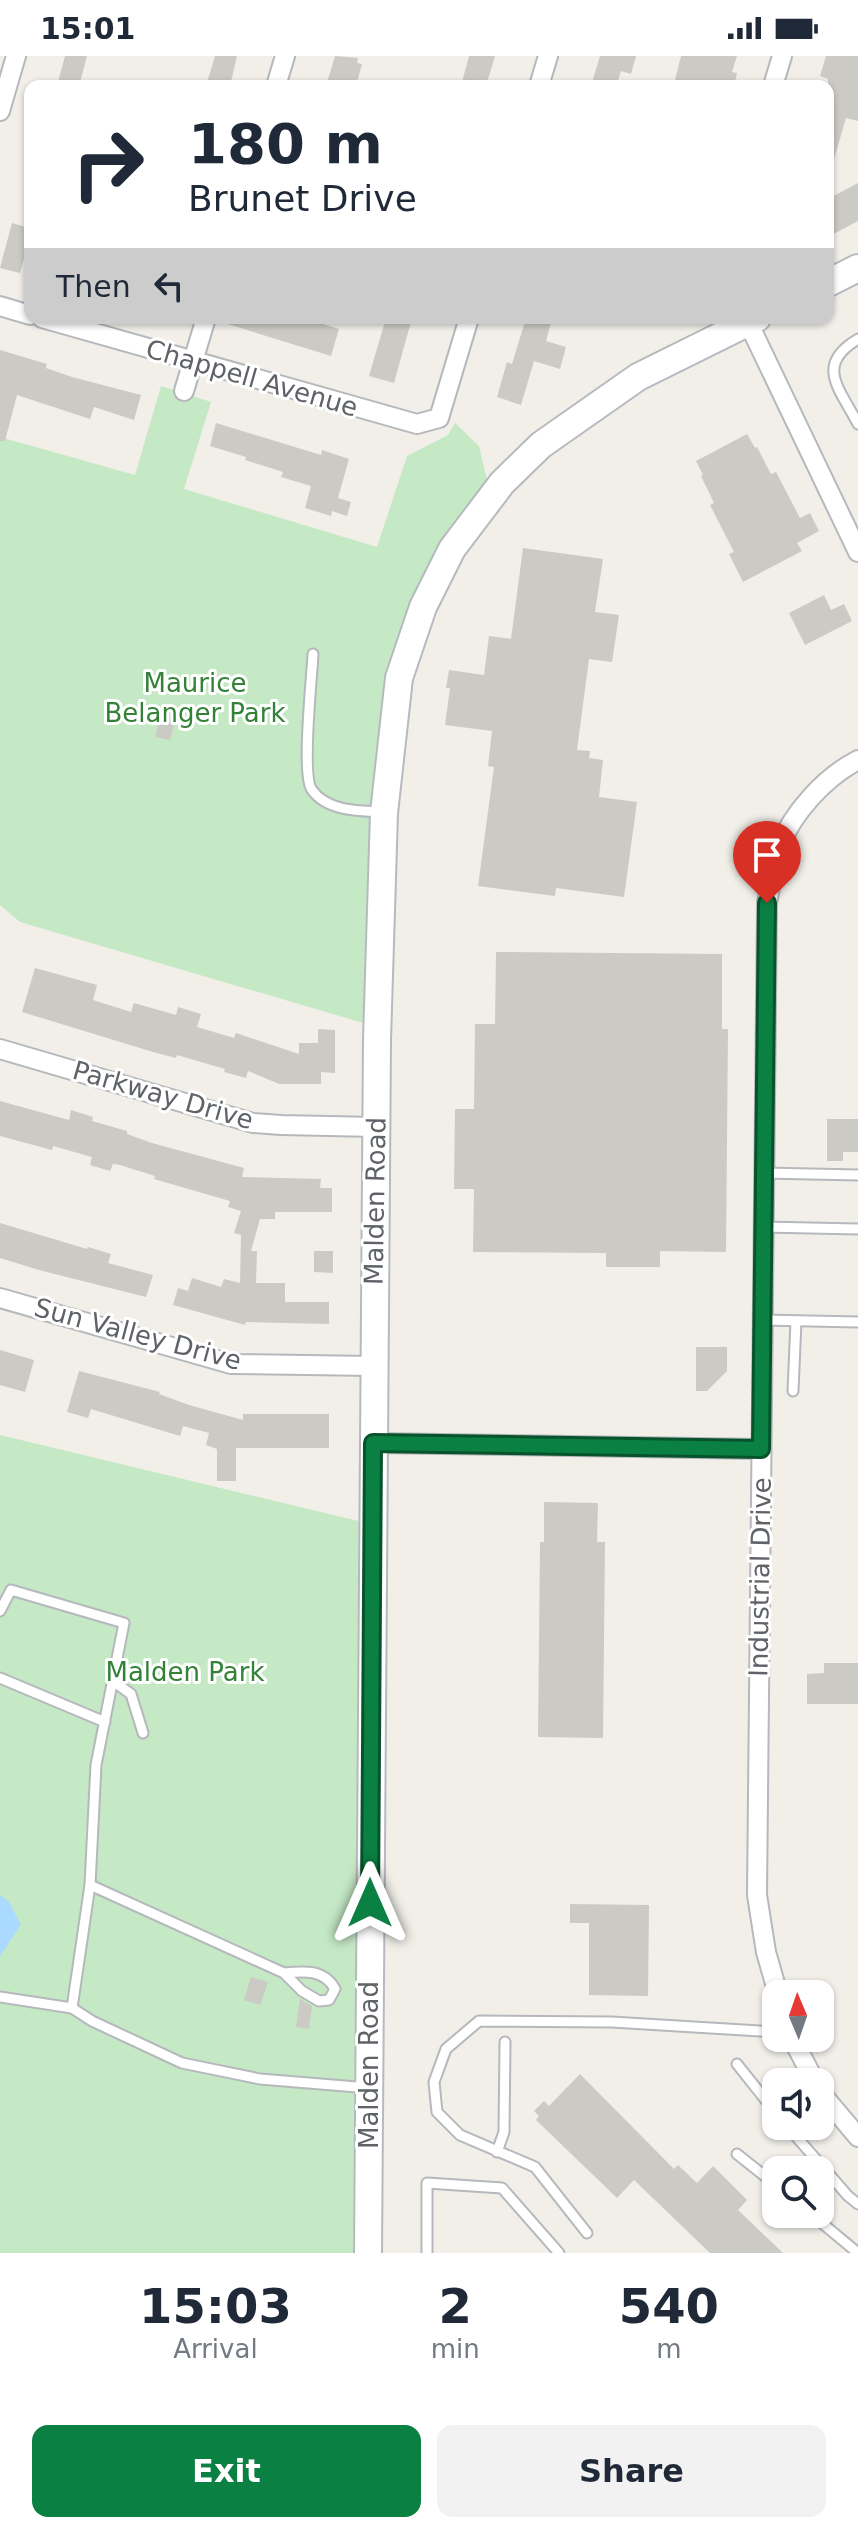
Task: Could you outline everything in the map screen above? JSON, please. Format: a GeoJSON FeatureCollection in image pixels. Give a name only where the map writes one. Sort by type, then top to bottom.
{"type":"FeatureCollection","features":[{"type":"Feature","properties":{"kind":"main road"},"geometry":{"type":"LineString","coordinates":[[834,280],[858,268]]}},
{"type":"Feature","properties":{"kind":"main road","name":"Malden Road"},"geometry":{"type":"LineString","coordinates":[[368,2253],[376,1127],[384,813],[399,678],[423,607],[452,549],[502,483],[541,445],[638,377],[742,324]]}},
{"type":"Feature","properties":{"kind":"street"},"geometry":{"type":"LineString","coordinates":[[0,111],[16,56]]}},
{"type":"Feature","properties":{"kind":"street"},"geometry":{"type":"LineString","coordinates":[[278,80],[285,56]]}},
{"type":"Feature","properties":{"kind":"street"},"geometry":{"type":"LineString","coordinates":[[541,80],[548,56]]}},
{"type":"Feature","properties":{"kind":"street"},"geometry":{"type":"LineString","coordinates":[[775,80],[782,56]]}},
{"type":"Feature","properties":{"kind":"street"},"geometry":{"type":"LineString","coordinates":[[0,306],[24,313]]}},
{"type":"Feature","properties":{"kind":"street","name":"Chappell Avenue"},"geometry":{"type":"LineString","coordinates":[[63,324],[417,424],[439,418],[467,324]]}},
{"type":"Feature","properties":{"kind":"street"},"geometry":{"type":"LineString","coordinates":[[184,391],[204,324]]}},
{"type":"Feature","properties":{"kind":"street"},"geometry":{"type":"LineString","coordinates":[[752,324],[858,552]]}},
{"type":"Feature","properties":{"kind":"street","name":"Industrial Drive"},"geometry":{"type":"LineString","coordinates":[[774,1980],[757,1895],[767,903],[779,847],[795,818],[816,793],[858,760]]}},
{"type":"Feature","properties":{"kind":"street","name":"Parkway Drive"},"geometry":{"type":"LineString","coordinates":[[0,1049],[253,1123],[376,1127]]}},
{"type":"Feature","properties":{"kind":"street","name":"Sun Valley Drive"},"geometry":{"type":"LineString","coordinates":[[0,1298],[231,1364],[373,1366]]}},
{"type":"Feature","properties":{"kind":"street"},"geometry":{"type":"LineString","coordinates":[[373,1443],[761,1449]]}},
{"type":"Feature","properties":{"kind":"street"},"geometry":{"type":"LineString","coordinates":[[834,2109],[858,2137]]}},
{"type":"Feature","properties":{"kind":"lane"},"geometry":{"type":"LineString","coordinates":[[858,339],[844,348],[834,360],[834,376],[858,424]]}},
{"type":"Feature","properties":{"kind":"lane"},"geometry":{"type":"LineString","coordinates":[[313,654],[308,743],[311,790],[346,811],[384,813]]}},
{"type":"Feature","properties":{"kind":"lane"},"geometry":{"type":"LineString","coordinates":[[764,1173],[858,1175]]}},
{"type":"Feature","properties":{"kind":"lane"},"geometry":{"type":"LineString","coordinates":[[763,1227],[858,1229]]}},
{"type":"Feature","properties":{"kind":"lane"},"geometry":{"type":"LineString","coordinates":[[762,1320],[858,1322]]}},
{"type":"Feature","properties":{"kind":"lane"},"geometry":{"type":"LineString","coordinates":[[793,1391],[796,1321]]}},
{"type":"Feature","properties":{"kind":"lane"},"geometry":{"type":"LineString","coordinates":[[0,1611],[11,1590],[124,1623],[96,1765],[90,1885],[72,2008]]}},
{"type":"Feature","properties":{"kind":"lane"},"geometry":{"type":"LineString","coordinates":[[0,1678],[105,1722]]}},
{"type":"Feature","properties":{"kind":"lane"},"geometry":{"type":"LineString","coordinates":[[113,1681],[131,1694],[143,1733]]}},
{"type":"Feature","properties":{"kind":"lane"},"geometry":{"type":"LineString","coordinates":[[90,1885],[284,1973],[302,1991],[319,2001],[329,2000],[335,1989],[330,1979],[309,1971],[284,1973]]}},
{"type":"Feature","properties":{"kind":"lane"},"geometry":{"type":"LineString","coordinates":[[0,1997],[72,2008],[92,2021],[182,2063],[260,2079],[369,2088]]}},
{"type":"Feature","properties":{"kind":"lane"},"geometry":{"type":"LineString","coordinates":[[587,2233],[535,2167],[460,2135],[437,2112],[434,2082],[446,2049],[479,2021],[612,2022],[762,2031]]}},
{"type":"Feature","properties":{"kind":"lane"},"geometry":{"type":"LineString","coordinates":[[497,2152],[504,2132],[505,2042]]}},
{"type":"Feature","properties":{"kind":"lane"},"geometry":{"type":"LineString","coordinates":[[737,2064],[762,2095]]}},
{"type":"Feature","properties":{"kind":"lane"},"geometry":{"type":"LineString","coordinates":[[799,2140],[858,2204]]}},
{"type":"Feature","properties":{"kind":"lane"},"geometry":{"type":"LineString","coordinates":[[737,2154],[762,2174]]}},
{"type":"Feature","properties":{"kind":"lane"},"geometry":{"type":"LineString","coordinates":[[427,2253],[427,2183],[502,2188],[559,2253]]}},
{"type":"Feature","properties":{"kind":"lane"},"geometry":{"type":"LineString","coordinates":[[828,2228],[858,2253]]}},
{"type":"Feature","properties":{"kind":"green space","name":"Maurice Belanger Park"},"geometry":{"type":"Polygon","coordinates":[[[161,386],[211,402],[184,489],[377,547],[407,456],[448,435],[455,423],[479,446],[492,501],[407,653],[377,1027],[20,922],[0,905],[0,437],[135,475],[161,386]]]}},
{"type":"Feature","properties":{"kind":"green space","name":"Malden Park"},"geometry":{"type":"Polygon","coordinates":[[[0,1435],[371,1524],[366,2253],[0,2253],[0,1435]]]}},
{"type":"Feature","properties":{"kind":"water"},"geometry":{"type":"Polygon","coordinates":[[[0,1895],[9,1902],[21,1925],[0,1956],[0,1895]]]}},
{"type":"Feature","properties":{"kind":"building"},"geometry":{"type":"Polygon","coordinates":[[[65,56],[87,56],[81,80],[59,80],[65,56]]]}},
{"type":"Feature","properties":{"kind":"building"},"geometry":{"type":"Polygon","coordinates":[[[215,56],[237,56],[231,80],[208,80],[215,56]]]}},
{"type":"Feature","properties":{"kind":"building"},"geometry":{"type":"Polygon","coordinates":[[[335,56],[358,58],[357,63],[362,64],[358,80],[328,80],[335,56]]]}},
{"type":"Feature","properties":{"kind":"building"},"geometry":{"type":"Polygon","coordinates":[[[469,56],[495,56],[488,80],[463,80],[469,56]]]}},
{"type":"Feature","properties":{"kind":"building"},"geometry":{"type":"Polygon","coordinates":[[[600,56],[636,56],[631,74],[621,71],[618,80],[593,80],[600,56]]]}},
{"type":"Feature","properties":{"kind":"building"},"geometry":{"type":"Polygon","coordinates":[[[681,56],[737,56],[732,72],[737,73],[735,80],[675,80],[681,56]]]}},
{"type":"Feature","properties":{"kind":"building"},"geometry":{"type":"Polygon","coordinates":[[[826,56],[858,56],[858,121],[846,118],[834,159],[834,80],[820,76],[826,56]]]}},
{"type":"Feature","properties":{"kind":"building"},"geometry":{"type":"Polygon","coordinates":[[[858,183],[858,221],[834,234],[834,196],[858,183]]]}},
{"type":"Feature","properties":{"kind":"building"},"geometry":{"type":"Polygon","coordinates":[[[12,223],[24,227],[24,259],[20,273],[0,268],[12,223]]]}},
{"type":"Feature","properties":{"kind":"building"},"geometry":{"type":"Polygon","coordinates":[[[227,324],[323,324],[339,329],[331,356],[227,324]]]}},
{"type":"Feature","properties":{"kind":"building"},"geometry":{"type":"Polygon","coordinates":[[[384,324],[410,324],[394,383],[369,376],[384,324]]]}},
{"type":"Feature","properties":{"kind":"building"},"geometry":{"type":"Polygon","coordinates":[[[524,324],[550,324],[546,341],[566,347],[560,369],[534,361],[521,405],[497,397],[507,362],[512,364],[524,324]]]}},
{"type":"Feature","properties":{"kind":"building"},"geometry":{"type":"Polygon","coordinates":[[[0,350],[47,364],[46,368],[72,377],[141,395],[134,420],[94,407],[90,419],[17,395],[5,441],[0,441],[0,350]]]}},
{"type":"Feature","properties":{"kind":"building"},"geometry":{"type":"Polygon","coordinates":[[[216,423],[321,455],[322,450],[349,459],[338,498],[351,502],[347,516],[332,511],[331,516],[305,508],[311,486],[281,477],[283,472],[245,460],[246,457],[210,446],[216,423]]]}},
{"type":"Feature","properties":{"kind":"building"},"geometry":{"type":"Polygon","coordinates":[[[747,434],[771,474],[776,472],[800,518],[810,513],[819,531],[797,543],[802,551],[743,582],[729,554],[734,552],[710,505],[714,503],[696,461],[747,434]]]}},
{"type":"Feature","properties":{"kind":"building"},"geometry":{"type":"Polygon","coordinates":[[[523,548],[603,559],[595,612],[619,615],[612,662],[589,659],[577,750],[590,751],[589,758],[603,760],[599,797],[637,802],[624,897],[556,888],[555,896],[478,886],[494,767],[488,766],[492,731],[445,725],[450,688],[446,688],[449,670],[484,675],[489,636],[511,639],[523,548]]]}},
{"type":"Feature","properties":{"kind":"building"},"geometry":{"type":"Polygon","coordinates":[[[824,595],[831,610],[844,604],[852,621],[805,645],[789,613],[824,595]]]}},
{"type":"Feature","properties":{"kind":"building"},"geometry":{"type":"Polygon","coordinates":[[[163,710],[177,714],[170,740],[155,737],[163,710]]]}},
{"type":"Feature","properties":{"kind":"building"},"geometry":{"type":"Polygon","coordinates":[[[496,952],[722,954],[722,1029],[728,1029],[726,1252],[660,1251],[660,1267],[606,1267],[606,1253],[473,1252],[474,1189],[454,1189],[455,1109],[474,1109],[475,1024],[495,1024],[496,952]]]}},
{"type":"Feature","properties":{"kind":"building"},"geometry":{"type":"Polygon","coordinates":[[[35,968],[97,985],[93,1000],[131,1012],[134,1003],[176,1015],[178,1007],[201,1014],[197,1027],[234,1038],[236,1033],[299,1054],[299,1043],[318,1043],[318,1029],[335,1030],[335,1073],[321,1072],[321,1084],[279,1084],[248,1071],[246,1078],[224,1072],[225,1069],[177,1055],[176,1058],[153,1052],[22,1012],[35,968]]]}},
{"type":"Feature","properties":{"kind":"building"},"geometry":{"type":"Polygon","coordinates":[[[0,1101],[69,1120],[71,1110],[152,1143],[244,1168],[242,1177],[321,1179],[320,1188],[332,1188],[332,1212],[275,1212],[275,1219],[260,1219],[251,1251],[257,1251],[256,1283],[285,1283],[285,1302],[329,1302],[329,1324],[246,1322],[245,1325],[173,1305],[178,1288],[188,1291],[192,1278],[221,1287],[224,1279],[240,1283],[241,1235],[234,1233],[241,1211],[228,1207],[230,1201],[154,1179],[155,1176],[120,1165],[113,1164],[110,1171],[90,1165],[92,1157],[0,1136],[0,1101]]]}},
{"type":"Feature","properties":{"kind":"building"},"geometry":{"type":"Polygon","coordinates":[[[827,1119],[858,1119],[858,1152],[843,1152],[843,1161],[827,1161],[827,1119]]]}},
{"type":"Feature","properties":{"kind":"building"},"geometry":{"type":"Polygon","coordinates":[[[0,1223],[111,1254],[108,1263],[153,1275],[146,1297],[0,1258],[0,1223]]]}},
{"type":"Feature","properties":{"kind":"building"},"geometry":{"type":"Polygon","coordinates":[[[314,1251],[333,1251],[333,1273],[314,1272],[314,1251]]]}},
{"type":"Feature","properties":{"kind":"building"},"geometry":{"type":"Polygon","coordinates":[[[696,1347],[727,1347],[727,1371],[707,1391],[696,1391],[696,1347]]]}},
{"type":"Feature","properties":{"kind":"building"},"geometry":{"type":"Polygon","coordinates":[[[0,1350],[34,1360],[25,1392],[0,1385],[0,1350]]]}},
{"type":"Feature","properties":{"kind":"building"},"geometry":{"type":"Polygon","coordinates":[[[79,1371],[160,1392],[189,1405],[243,1420],[243,1414],[329,1414],[329,1448],[236,1448],[236,1481],[217,1481],[217,1449],[206,1445],[209,1433],[183,1426],[180,1436],[91,1409],[88,1418],[67,1412],[79,1371]]]}},
{"type":"Feature","properties":{"kind":"building"},"geometry":{"type":"Polygon","coordinates":[[[544,1502],[598,1503],[597,1542],[605,1542],[603,1738],[538,1737],[540,1542],[544,1542],[544,1502]]]}},
{"type":"Feature","properties":{"kind":"building"},"geometry":{"type":"Polygon","coordinates":[[[824,1663],[858,1663],[858,1704],[807,1704],[807,1674],[824,1673],[824,1663]]]}},
{"type":"Feature","properties":{"kind":"building"},"geometry":{"type":"Polygon","coordinates":[[[570,1904],[649,1905],[648,1996],[589,1995],[589,1923],[570,1923],[570,1904]]]}},
{"type":"Feature","properties":{"kind":"building"},"geometry":{"type":"Polygon","coordinates":[[[251,1977],[268,1982],[260,2005],[244,2000],[251,1977]]]}},
{"type":"Feature","properties":{"kind":"building"},"geometry":{"type":"Polygon","coordinates":[[[300,1999],[312,2006],[309,2029],[296,2027],[300,1999]]]}},
{"type":"Feature","properties":{"kind":"building"},"geometry":{"type":"Polygon","coordinates":[[[580,2074],[674,2169],[678,2165],[697,2183],[713,2166],[747,2200],[738,2210],[783,2253],[710,2253],[634,2180],[617,2198],[536,2120],[539,2116],[534,2111],[544,2101],[549,2106],[580,2074]]]}},
{"type":"Feature","properties":{"kind":"route"},"geometry":{"type":"LineString","coordinates":[[370,1903],[373,1443],[761,1449],[767,903]]}}]}
